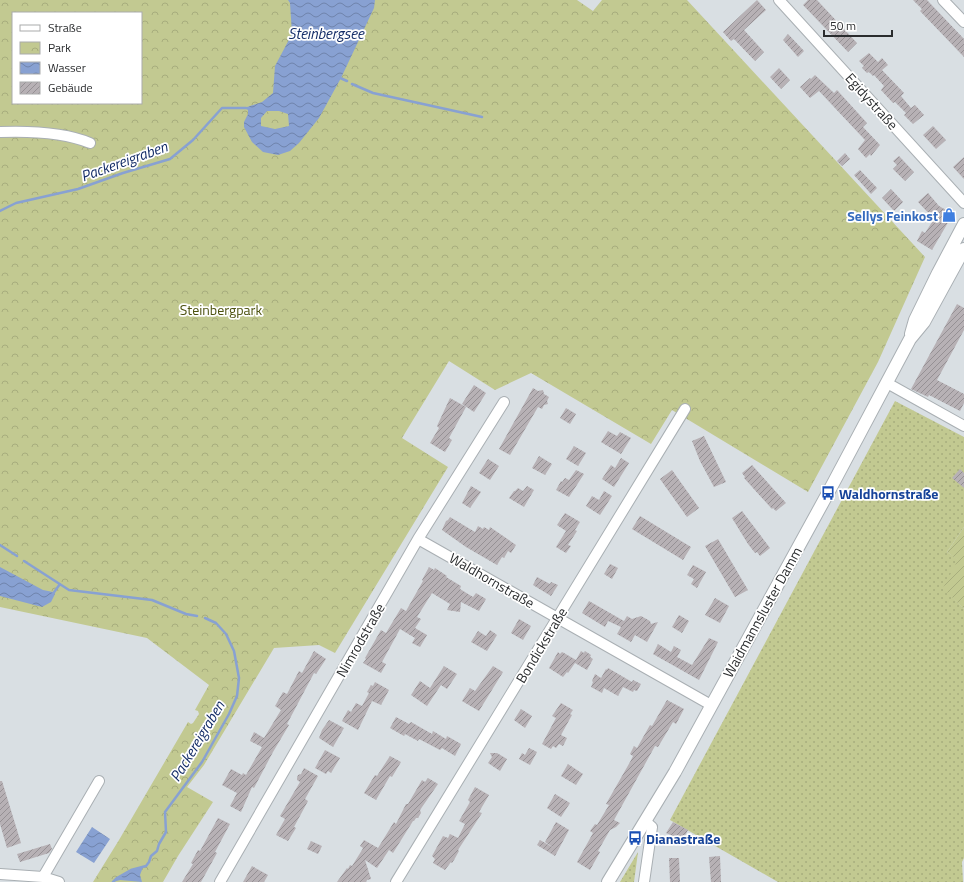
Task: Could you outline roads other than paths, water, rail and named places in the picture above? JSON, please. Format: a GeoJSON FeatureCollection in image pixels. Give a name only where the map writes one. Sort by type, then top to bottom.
{"type":"FeatureCollection","features":[{"type":"Feature","properties":{"kind":"main road","name":"Waidmannsluster Damm"},"geometry":{"type":"LineString","coordinates":[[910,339],[915,320],[964,224]]}},
{"type":"Feature","properties":{"kind":"main road","name":"Waidmannsluster Damm"},"geometry":{"type":"LineString","coordinates":[[608,882],[675,772],[828,493],[910,339],[924,322],[964,249]]}},
{"type":"Feature","properties":{"kind":"street","name":"Egidystraße"},"geometry":{"type":"LineString","coordinates":[[779,0],[964,202]]}},
{"type":"Feature","properties":{"kind":"street"},"geometry":{"type":"LineString","coordinates":[[943,0],[964,22]]}},
{"type":"Feature","properties":{"kind":"street"},"geometry":{"type":"LineString","coordinates":[[0,132],[28,131],[80,139],[90,143]]}},
{"type":"Feature","properties":{"kind":"street"},"geometry":{"type":"LineString","coordinates":[[887,383],[964,426]]}},
{"type":"Feature","properties":{"kind":"street","name":"Nimrodstraße"},"geometry":{"type":"LineString","coordinates":[[220,882],[418,539],[504,402]]}},
{"type":"Feature","properties":{"kind":"street","name":"Bondickstraße"},"geometry":{"type":"LineString","coordinates":[[396,882],[685,409]]}},
{"type":"Feature","properties":{"kind":"street","name":"Waldhornstraße"},"geometry":{"type":"LineString","coordinates":[[418,539],[711,705]]}},
{"type":"Feature","properties":{"kind":"street"},"geometry":{"type":"LineString","coordinates":[[43,877],[99,781]]}},
{"type":"Feature","properties":{"kind":"street"},"geometry":{"type":"LineString","coordinates":[[644,882],[652,827],[645,821]]}},
{"type":"Feature","properties":{"kind":"street"},"geometry":{"type":"LineString","coordinates":[[0,874],[43,877],[59,882]]}},
{"type":"Feature","properties":{"kind":"water","name":"Steinbergsee"},"geometry":{"type":"Polygon","coordinates":[[[288,0],[375,0],[374,8],[341,78],[319,118],[299,143],[290,151],[278,155],[263,152],[252,142],[244,127],[248,110],[244,108],[262,102],[273,93],[275,66],[292,34],[290,3],[288,0]],[[267,111],[261,118],[261,126],[275,129],[289,126],[288,114],[279,111],[267,111]]]}},
{"type":"Feature","properties":{"kind":"water"},"geometry":{"type":"Polygon","coordinates":[[[0,567],[43,590],[53,592],[55,594],[51,602],[42,607],[0,596],[0,567]]]}},
{"type":"Feature","properties":{"kind":"water"},"geometry":{"type":"Polygon","coordinates":[[[92,827],[110,839],[94,863],[76,852],[92,827]]]}},
{"type":"Feature","properties":{"kind":"water"},"geometry":{"type":"Polygon","coordinates":[[[143,867],[140,875],[142,882],[120,880],[113,882],[135,869],[143,867]]]}},
{"type":"Feature","properties":{"kind":"waterway"},"geometry":{"type":"LineString","coordinates":[[338,77],[347,81]]}},
{"type":"Feature","properties":{"kind":"waterway"},"geometry":{"type":"LineString","coordinates":[[352,84],[373,93],[482,117]]}},
{"type":"Feature","properties":{"kind":"waterway","name":"Packereigraben"},"geometry":{"type":"LineString","coordinates":[[0,211],[16,203],[78,189],[123,173],[170,159],[193,140],[222,108],[246,108]]}},
{"type":"Feature","properties":{"kind":"waterway","name":"Packereigraben"},"geometry":{"type":"LineString","coordinates":[[0,545],[17,556]]}},
{"type":"Feature","properties":{"kind":"waterway","name":"Packereigraben"},"geometry":{"type":"LineString","coordinates":[[24,561],[69,590],[152,600],[186,614],[197,616]]}},
{"type":"Feature","properties":{"kind":"waterway"},"geometry":{"type":"LineString","coordinates":[[52,595],[60,584]]}},
{"type":"Feature","properties":{"kind":"waterway","name":"Packereigraben"},"geometry":{"type":"LineString","coordinates":[[113,882],[131,870],[146,866],[151,856],[157,851],[166,832],[165,812],[202,762],[229,714],[237,696],[239,678],[234,651],[226,634],[216,623],[205,618]]}},
{"type":"Feature","properties":{"kind":"place","name":"Sellys Feinkost"},"geometry":{"type":"Point","coordinates":[949,215]}},
{"type":"Feature","properties":{"kind":"place","name":"Waldhornstraße"},"geometry":{"type":"Point","coordinates":[828,493]}},
{"type":"Feature","properties":{"kind":"place","name":"Dianastraße"},"geometry":{"type":"Point","coordinates":[635,838]}},
{"type":"Feature","properties":{"kind":"park label","name":"Steinbergpark"},"geometry":{"type":"Point","coordinates":[221,309]}}]}
